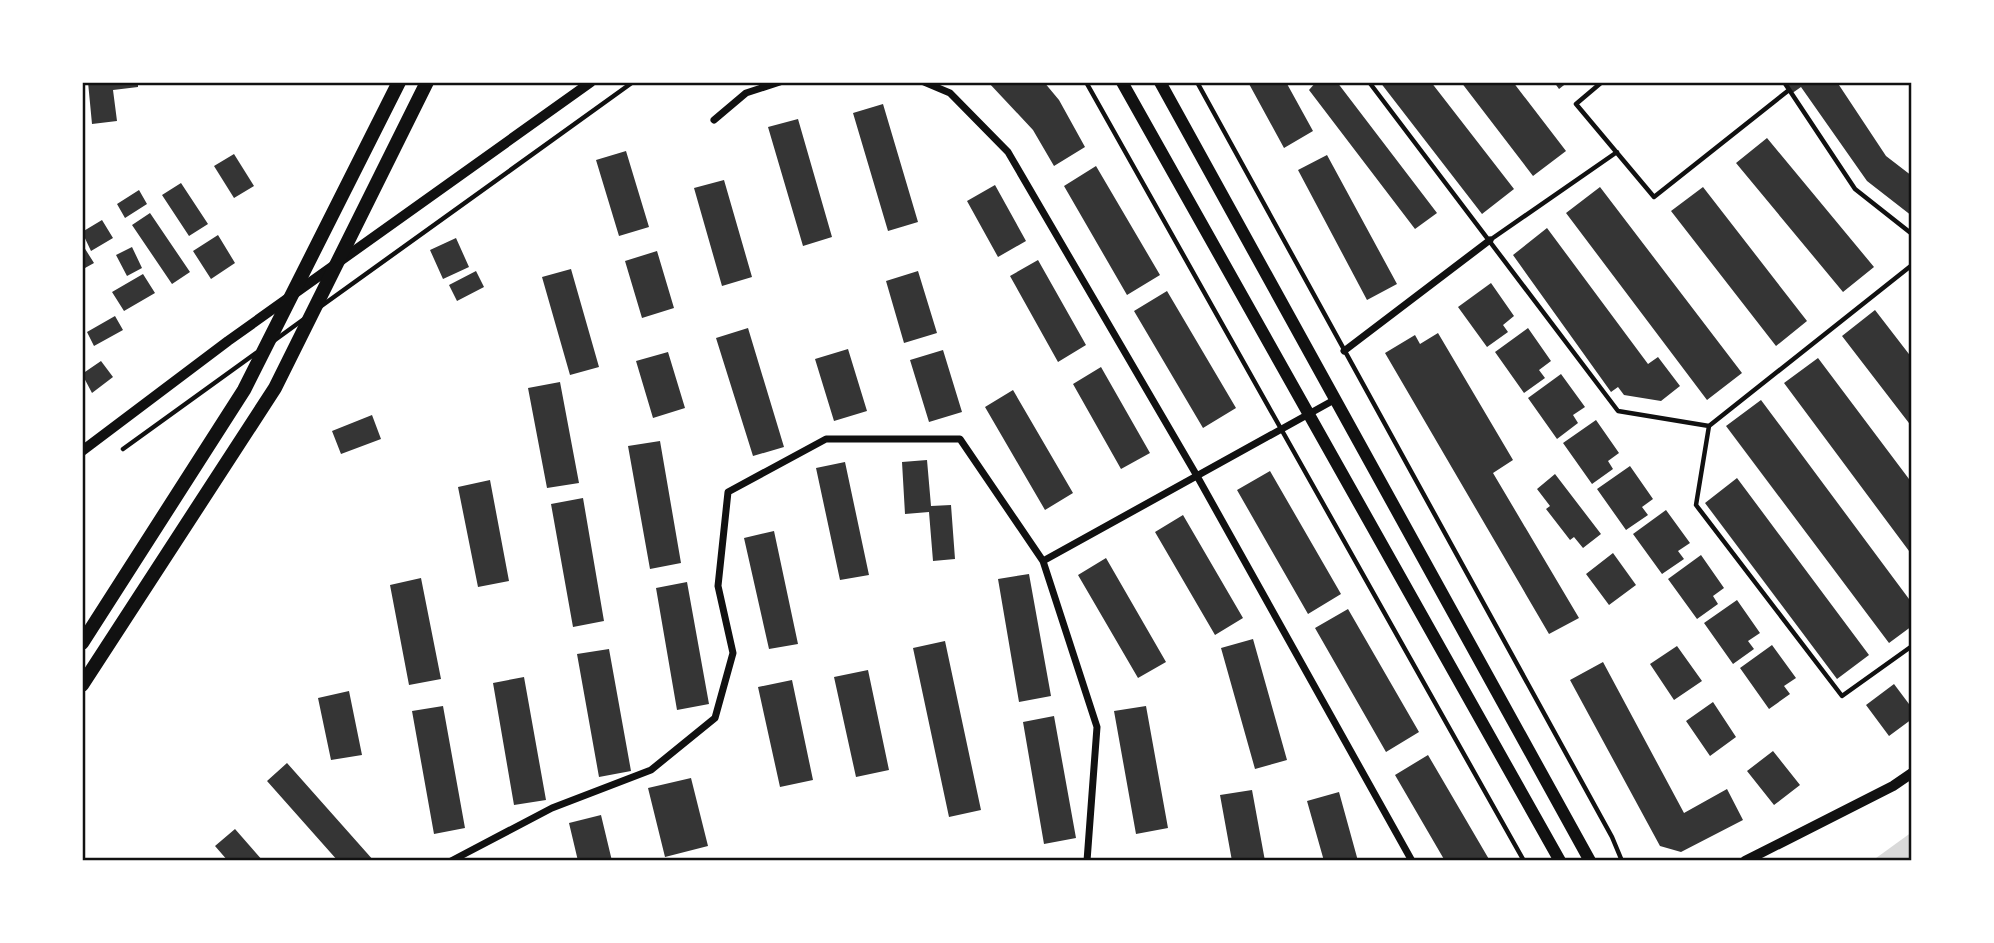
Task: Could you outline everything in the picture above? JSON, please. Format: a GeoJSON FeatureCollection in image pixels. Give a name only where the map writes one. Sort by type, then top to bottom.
{"type":"FeatureCollection","features":[{"type":"Feature","properties":{"kind":"highway"},"geometry":{"type":"LineString","coordinates":[[82,643],[244,390],[399,82]]}},
{"type":"Feature","properties":{"kind":"highway"},"geometry":{"type":"LineString","coordinates":[[82,685],[275,388],[427,82]]}},
{"type":"Feature","properties":{"kind":"main road"},"geometry":{"type":"LineString","coordinates":[[82,451],[228,341],[591,82]]}},
{"type":"Feature","properties":{"kind":"main road"},"geometry":{"type":"LineString","coordinates":[[1122,82],[1560,861]]}},
{"type":"Feature","properties":{"kind":"main road"},"geometry":{"type":"LineString","coordinates":[[1160,82],[1590,861]]}},
{"type":"Feature","properties":{"kind":"street"},"geometry":{"type":"LineString","coordinates":[[714,120],[746,93],[779,82]]}},
{"type":"Feature","properties":{"kind":"street"},"geometry":{"type":"LineString","coordinates":[[924,82],[950,93],[1008,152],[1197,476],[1412,861]]}},
{"type":"Feature","properties":{"kind":"street"},"geometry":{"type":"LineString","coordinates":[[1344,351],[1490,240]]}},
{"type":"Feature","properties":{"kind":"street"},"geometry":{"type":"LineString","coordinates":[[1043,561],[1334,400]]}},
{"type":"Feature","properties":{"kind":"street"},"geometry":{"type":"LineString","coordinates":[[451,861],[552,808],[651,770],[715,718],[733,653],[718,586],[728,492],[826,439],[960,439],[1043,561],[1097,727],[1087,861]]}},
{"type":"Feature","properties":{"kind":"street"},"geometry":{"type":"LineString","coordinates":[[1745,861],[1893,786],[1912,773]]}},
{"type":"Feature","properties":{"kind":"lane"},"geometry":{"type":"LineString","coordinates":[[123,449],[633,82]]}},
{"type":"Feature","properties":{"kind":"lane"},"geometry":{"type":"LineString","coordinates":[[1086,82],[1524,861]]}},
{"type":"Feature","properties":{"kind":"lane"},"geometry":{"type":"LineString","coordinates":[[1196,82],[1606,825],[1622,861]]}},
{"type":"Feature","properties":{"kind":"lane"},"geometry":{"type":"LineString","coordinates":[[1369,82],[1618,411],[1709,426]]}},
{"type":"Feature","properties":{"kind":"lane"},"geometry":{"type":"LineString","coordinates":[[1602,82],[1576,104],[1654,197],[1789,90]]}},
{"type":"Feature","properties":{"kind":"lane"},"geometry":{"type":"LineString","coordinates":[[1784,82],[1855,188],[1912,234]]}},
{"type":"Feature","properties":{"kind":"lane"},"geometry":{"type":"LineString","coordinates":[[1490,240],[1617,152]]}},
{"type":"Feature","properties":{"kind":"lane"},"geometry":{"type":"LineString","coordinates":[[1912,265],[1709,426],[1696,505],[1842,696],[1912,646]]}},
{"type":"Feature","properties":{"kind":"shaded area"},"geometry":{"type":"Polygon","coordinates":[[[1912,832],[1912,861],[1872,861],[1912,832]]]}},
{"type":"Feature","properties":{"kind":"building"},"geometry":{"type":"Polygon","coordinates":[[[88,82],[138,82],[138,87],[113,90],[117,121],[92,124],[88,82]]]}},
{"type":"Feature","properties":{"kind":"building"},"geometry":{"type":"Polygon","coordinates":[[[988,82],[1044,82],[1059,100],[1085,147],[1054,166],[1033,130],[988,82]]]}},
{"type":"Feature","properties":{"kind":"building"},"geometry":{"type":"Polygon","coordinates":[[[1248,82],[1286,82],[1313,131],[1284,148],[1248,82]]]}},
{"type":"Feature","properties":{"kind":"building"},"geometry":{"type":"Polygon","coordinates":[[[1316,82],[1337,82],[1437,213],[1415,229],[1309,90],[1316,82]]]}},
{"type":"Feature","properties":{"kind":"building"},"geometry":{"type":"Polygon","coordinates":[[[1380,82],[1431,82],[1514,189],[1482,214],[1380,82]]]}},
{"type":"Feature","properties":{"kind":"building"},"geometry":{"type":"Polygon","coordinates":[[[1461,82],[1513,82],[1566,151],[1533,176],[1461,82]]]}},
{"type":"Feature","properties":{"kind":"building"},"geometry":{"type":"Polygon","coordinates":[[[1554,82],[1568,82],[1559,89],[1554,82]]]}},
{"type":"Feature","properties":{"kind":"building"},"geometry":{"type":"Polygon","coordinates":[[[1783,82],[1837,82],[1886,156],[1912,176],[1912,216],[1867,181],[1801,87],[1791,94],[1783,82]]]}},
{"type":"Feature","properties":{"kind":"building"},"geometry":{"type":"Polygon","coordinates":[[[883,104],[918,222],[888,231],[853,113],[883,104]]]}},
{"type":"Feature","properties":{"kind":"building"},"geometry":{"type":"Polygon","coordinates":[[[798,119],[832,237],[803,246],[768,127],[798,119]]]}},
{"type":"Feature","properties":{"kind":"building"},"geometry":{"type":"Polygon","coordinates":[[[1767,138],[1874,267],[1843,292],[1736,163],[1767,138]]]}},
{"type":"Feature","properties":{"kind":"building"},"geometry":{"type":"Polygon","coordinates":[[[626,151],[649,227],[619,236],[596,160],[626,151]]]}},
{"type":"Feature","properties":{"kind":"building"},"geometry":{"type":"Polygon","coordinates":[[[234,154],[254,186],[234,198],[214,166],[234,154]]]}},
{"type":"Feature","properties":{"kind":"building"},"geometry":{"type":"Polygon","coordinates":[[[1327,155],[1397,284],[1367,300],[1298,170],[1327,155]]]}},
{"type":"Feature","properties":{"kind":"building"},"geometry":{"type":"Polygon","coordinates":[[[1096,166],[1160,275],[1127,295],[1064,186],[1096,166]]]}},
{"type":"Feature","properties":{"kind":"building"},"geometry":{"type":"Polygon","coordinates":[[[724,180],[752,277],[722,286],[694,188],[724,180]]]}},
{"type":"Feature","properties":{"kind":"building"},"geometry":{"type":"Polygon","coordinates":[[[181,183],[208,224],[189,236],[162,195],[181,183]]]}},
{"type":"Feature","properties":{"kind":"building"},"geometry":{"type":"Polygon","coordinates":[[[995,185],[1026,241],[998,257],[967,201],[995,185]]]}},
{"type":"Feature","properties":{"kind":"building"},"geometry":{"type":"Polygon","coordinates":[[[1600,187],[1742,373],[1707,400],[1566,213],[1600,187]]]}},
{"type":"Feature","properties":{"kind":"building"},"geometry":{"type":"Polygon","coordinates":[[[1703,187],[1807,321],[1776,346],[1671,211],[1703,187]]]}},
{"type":"Feature","properties":{"kind":"building"},"geometry":{"type":"Polygon","coordinates":[[[139,190],[147,204],[125,218],[117,204],[139,190]]]}},
{"type":"Feature","properties":{"kind":"building"},"geometry":{"type":"Polygon","coordinates":[[[150,213],[190,272],[172,284],[132,225],[150,213]]]}},
{"type":"Feature","properties":{"kind":"building"},"geometry":{"type":"Polygon","coordinates":[[[102,220],[113,238],[91,251],[82,232],[102,220]]]}},
{"type":"Feature","properties":{"kind":"building"},"geometry":{"type":"Polygon","coordinates":[[[1547,228],[1648,364],[1658,357],[1680,386],[1661,401],[1624,395],[1618,387],[1611,392],[1513,255],[1547,228]]]}},
{"type":"Feature","properties":{"kind":"building"},"geometry":{"type":"Polygon","coordinates":[[[218,235],[235,263],[211,279],[193,251],[218,235]]]}},
{"type":"Feature","properties":{"kind":"building"},"geometry":{"type":"Polygon","coordinates":[[[456,238],[469,267],[443,279],[430,250],[456,238]]]}},
{"type":"Feature","properties":{"kind":"building"},"geometry":{"type":"Polygon","coordinates":[[[82,244],[94,263],[85,268],[82,264],[82,244]]]}},
{"type":"Feature","properties":{"kind":"building"},"geometry":{"type":"Polygon","coordinates":[[[132,247],[142,268],[127,276],[116,255],[132,247]]]}},
{"type":"Feature","properties":{"kind":"building"},"geometry":{"type":"Polygon","coordinates":[[[657,251],[674,308],[642,318],[625,261],[657,251]]]}},
{"type":"Feature","properties":{"kind":"building"},"geometry":{"type":"Polygon","coordinates":[[[1038,260],[1086,345],[1058,362],[1010,276],[1038,260]]]}},
{"type":"Feature","properties":{"kind":"building"},"geometry":{"type":"Polygon","coordinates":[[[571,269],[599,367],[570,375],[542,277],[571,269]]]}},
{"type":"Feature","properties":{"kind":"building"},"geometry":{"type":"Polygon","coordinates":[[[476,271],[484,287],[457,301],[449,285],[476,271]]]}},
{"type":"Feature","properties":{"kind":"building"},"geometry":{"type":"Polygon","coordinates":[[[918,271],[937,333],[904,343],[886,281],[918,271]]]}},
{"type":"Feature","properties":{"kind":"building"},"geometry":{"type":"Polygon","coordinates":[[[143,274],[155,293],[124,311],[112,292],[143,274]]]}},
{"type":"Feature","properties":{"kind":"building"},"geometry":{"type":"Polygon","coordinates":[[[1491,283],[1514,316],[1503,325],[1508,332],[1487,347],[1458,307],[1491,283]]]}},
{"type":"Feature","properties":{"kind":"building"},"geometry":{"type":"Polygon","coordinates":[[[1167,291],[1236,408],[1203,428],[1134,311],[1167,291]]]}},
{"type":"Feature","properties":{"kind":"building"},"geometry":{"type":"Polygon","coordinates":[[[1875,310],[1912,358],[1912,427],[1842,336],[1875,310]]]}},
{"type":"Feature","properties":{"kind":"building"},"geometry":{"type":"Polygon","coordinates":[[[115,316],[123,330],[94,346],[87,332],[115,316]]]}},
{"type":"Feature","properties":{"kind":"building"},"geometry":{"type":"Polygon","coordinates":[[[748,328],[784,447],[753,456],[716,338],[748,328]]]}},
{"type":"Feature","properties":{"kind":"building"},"geometry":{"type":"Polygon","coordinates":[[[1528,328],[1551,361],[1539,370],[1545,378],[1524,393],[1495,352],[1528,328]]]}},
{"type":"Feature","properties":{"kind":"building"},"geometry":{"type":"Polygon","coordinates":[[[1438,333],[1513,460],[1493,473],[1579,618],[1549,634],[1385,353],[1415,335],[1420,344],[1438,333]]]}},
{"type":"Feature","properties":{"kind":"building"},"geometry":{"type":"Polygon","coordinates":[[[848,349],[867,411],[834,421],[815,359],[848,349]]]}},
{"type":"Feature","properties":{"kind":"building"},"geometry":{"type":"Polygon","coordinates":[[[943,350],[962,412],[929,422],[910,360],[943,350]]]}},
{"type":"Feature","properties":{"kind":"building"},"geometry":{"type":"Polygon","coordinates":[[[668,352],[685,408],[653,418],[636,361],[668,352]]]}},
{"type":"Feature","properties":{"kind":"building"},"geometry":{"type":"Polygon","coordinates":[[[1818,358],[1912,483],[1912,555],[1784,383],[1818,358]]]}},
{"type":"Feature","properties":{"kind":"building"},"geometry":{"type":"Polygon","coordinates":[[[101,361],[113,377],[92,393],[82,374],[101,361]]]}},
{"type":"Feature","properties":{"kind":"building"},"geometry":{"type":"Polygon","coordinates":[[[1101,367],[1150,453],[1121,469],[1073,384],[1101,367]]]}},
{"type":"Feature","properties":{"kind":"building"},"geometry":{"type":"Polygon","coordinates":[[[1561,374],[1585,407],[1573,415],[1578,423],[1557,439],[1528,398],[1561,374]]]}},
{"type":"Feature","properties":{"kind":"building"},"geometry":{"type":"Polygon","coordinates":[[[560,382],[579,483],[547,488],[528,388],[560,382]]]}},
{"type":"Feature","properties":{"kind":"building"},"geometry":{"type":"Polygon","coordinates":[[[1013,390],[1073,493],[1045,510],[985,407],[1013,390]]]}},
{"type":"Feature","properties":{"kind":"building"},"geometry":{"type":"Polygon","coordinates":[[[1761,400],[1912,603],[1912,626],[1889,643],[1726,426],[1761,400]]]}},
{"type":"Feature","properties":{"kind":"building"},"geometry":{"type":"Polygon","coordinates":[[[372,415],[381,439],[341,454],[332,431],[372,415]]]}},
{"type":"Feature","properties":{"kind":"building"},"geometry":{"type":"Polygon","coordinates":[[[1596,420],[1619,453],[1608,461],[1613,469],[1592,484],[1563,443],[1596,420]]]}},
{"type":"Feature","properties":{"kind":"building"},"geometry":{"type":"Polygon","coordinates":[[[660,441],[681,563],[650,569],[628,446],[660,441]]]}},
{"type":"Feature","properties":{"kind":"building"},"geometry":{"type":"Polygon","coordinates":[[[927,460],[931,506],[951,505],[955,559],[933,561],[929,512],[905,514],[902,462],[927,460]]]}},
{"type":"Feature","properties":{"kind":"building"},"geometry":{"type":"Polygon","coordinates":[[[845,462],[869,575],[840,580],[816,468],[845,462]]]}},
{"type":"Feature","properties":{"kind":"building"},"geometry":{"type":"Polygon","coordinates":[[[1630,466],[1653,499],[1642,507],[1648,515],[1626,530],[1597,489],[1630,466]]]}},
{"type":"Feature","properties":{"kind":"building"},"geometry":{"type":"Polygon","coordinates":[[[1270,471],[1341,594],[1308,614],[1237,490],[1270,471]]]}},
{"type":"Feature","properties":{"kind":"building"},"geometry":{"type":"Polygon","coordinates":[[[1555,474],[1601,534],[1583,548],[1574,537],[1570,540],[1546,509],[1550,506],[1537,489],[1555,474]]]}},
{"type":"Feature","properties":{"kind":"building"},"geometry":{"type":"Polygon","coordinates":[[[1737,478],[1869,655],[1837,679],[1705,503],[1737,478]]]}},
{"type":"Feature","properties":{"kind":"building"},"geometry":{"type":"Polygon","coordinates":[[[490,480],[509,581],[478,587],[458,487],[490,480]]]}},
{"type":"Feature","properties":{"kind":"building"},"geometry":{"type":"Polygon","coordinates":[[[583,498],[604,621],[573,627],[551,504],[583,498]]]}},
{"type":"Feature","properties":{"kind":"building"},"geometry":{"type":"Polygon","coordinates":[[[1666,510],[1690,543],[1678,551],[1684,559],[1662,574],[1633,534],[1666,510]]]}},
{"type":"Feature","properties":{"kind":"building"},"geometry":{"type":"Polygon","coordinates":[[[1183,515],[1243,618],[1215,635],[1155,532],[1183,515]]]}},
{"type":"Feature","properties":{"kind":"building"},"geometry":{"type":"Polygon","coordinates":[[[774,531],[798,644],[769,649],[744,538],[774,531]]]}},
{"type":"Feature","properties":{"kind":"building"},"geometry":{"type":"Polygon","coordinates":[[[1613,553],[1636,585],[1609,605],[1586,574],[1613,553]]]}},
{"type":"Feature","properties":{"kind":"building"},"geometry":{"type":"Polygon","coordinates":[[[1701,555],[1724,588],[1713,596],[1718,604],[1697,619],[1668,579],[1701,555]]]}},
{"type":"Feature","properties":{"kind":"building"},"geometry":{"type":"Polygon","coordinates":[[[1106,558],[1166,662],[1138,678],[1078,575],[1106,558]]]}},
{"type":"Feature","properties":{"kind":"building"},"geometry":{"type":"Polygon","coordinates":[[[1029,574],[1051,696],[1019,702],[998,579],[1029,574]]]}},
{"type":"Feature","properties":{"kind":"building"},"geometry":{"type":"Polygon","coordinates":[[[421,578],[441,679],[409,685],[390,585],[421,578]]]}},
{"type":"Feature","properties":{"kind":"building"},"geometry":{"type":"Polygon","coordinates":[[[687,582],[709,704],[677,710],[656,588],[687,582]]]}},
{"type":"Feature","properties":{"kind":"building"},"geometry":{"type":"Polygon","coordinates":[[[1737,600],[1760,633],[1748,641],[1754,649],[1733,664],[1704,623],[1737,600]]]}},
{"type":"Feature","properties":{"kind":"building"},"geometry":{"type":"Polygon","coordinates":[[[1348,609],[1419,732],[1386,752],[1315,628],[1348,609]]]}},
{"type":"Feature","properties":{"kind":"building"},"geometry":{"type":"Polygon","coordinates":[[[1253,639],[1287,760],[1255,769],[1221,648],[1253,639]]]}},
{"type":"Feature","properties":{"kind":"building"},"geometry":{"type":"Polygon","coordinates":[[[945,641],[981,810],[949,817],[913,648],[945,641]]]}},
{"type":"Feature","properties":{"kind":"building"},"geometry":{"type":"Polygon","coordinates":[[[1772,645],[1796,678],[1784,686],[1790,694],[1769,709],[1740,668],[1772,645]]]}},
{"type":"Feature","properties":{"kind":"building"},"geometry":{"type":"Polygon","coordinates":[[[1677,646],[1702,681],[1674,700],[1650,664],[1677,646]]]}},
{"type":"Feature","properties":{"kind":"building"},"geometry":{"type":"Polygon","coordinates":[[[609,649],[631,771],[599,777],[577,654],[609,649]]]}},
{"type":"Feature","properties":{"kind":"building"},"geometry":{"type":"Polygon","coordinates":[[[1603,662],[1684,813],[1727,789],[1743,820],[1681,852],[1660,846],[1570,680],[1603,662]]]}},
{"type":"Feature","properties":{"kind":"building"},"geometry":{"type":"Polygon","coordinates":[[[868,670],[889,770],[856,777],[834,677],[868,670]]]}},
{"type":"Feature","properties":{"kind":"building"},"geometry":{"type":"Polygon","coordinates":[[[524,677],[546,800],[514,805],[493,683],[524,677]]]}},
{"type":"Feature","properties":{"kind":"building"},"geometry":{"type":"Polygon","coordinates":[[[792,680],[813,780],[780,787],[758,687],[792,680]]]}},
{"type":"Feature","properties":{"kind":"building"},"geometry":{"type":"Polygon","coordinates":[[[1894,684],[1912,708],[1912,719],[1889,736],[1866,705],[1894,684]]]}},
{"type":"Feature","properties":{"kind":"building"},"geometry":{"type":"Polygon","coordinates":[[[349,691],[362,755],[331,760],[318,698],[349,691]]]}},
{"type":"Feature","properties":{"kind":"building"},"geometry":{"type":"Polygon","coordinates":[[[1713,702],[1736,737],[1710,756],[1686,721],[1713,702]]]}},
{"type":"Feature","properties":{"kind":"building"},"geometry":{"type":"Polygon","coordinates":[[[443,706],[465,828],[434,834],[412,711],[443,706]]]}},
{"type":"Feature","properties":{"kind":"building"},"geometry":{"type":"Polygon","coordinates":[[[1146,706],[1168,828],[1136,834],[1114,711],[1146,706]]]}},
{"type":"Feature","properties":{"kind":"building"},"geometry":{"type":"Polygon","coordinates":[[[1054,716],[1076,838],[1044,844],[1023,722],[1054,716]]]}},
{"type":"Feature","properties":{"kind":"building"},"geometry":{"type":"Polygon","coordinates":[[[1773,751],[1800,785],[1774,805],[1747,771],[1773,751]]]}},
{"type":"Feature","properties":{"kind":"building"},"geometry":{"type":"Polygon","coordinates":[[[1428,755],[1490,861],[1445,861],[1395,775],[1428,755]]]}},
{"type":"Feature","properties":{"kind":"building"},"geometry":{"type":"Polygon","coordinates":[[[287,763],[374,861],[338,861],[267,781],[287,763]]]}},
{"type":"Feature","properties":{"kind":"building"},"geometry":{"type":"Polygon","coordinates":[[[691,778],[708,846],[665,857],[648,788],[691,778]]]}},
{"type":"Feature","properties":{"kind":"building"},"geometry":{"type":"Polygon","coordinates":[[[1252,790],[1265,861],[1232,861],[1220,795],[1252,790]]]}},
{"type":"Feature","properties":{"kind":"building"},"geometry":{"type":"Polygon","coordinates":[[[1339,792],[1358,861],[1324,861],[1307,801],[1339,792]]]}},
{"type":"Feature","properties":{"kind":"building"},"geometry":{"type":"Polygon","coordinates":[[[601,815],[612,861],[578,861],[569,823],[601,815]]]}},
{"type":"Feature","properties":{"kind":"building"},"geometry":{"type":"Polygon","coordinates":[[[235,829],[263,861],[228,861],[215,846],[235,829]]]}}]}
